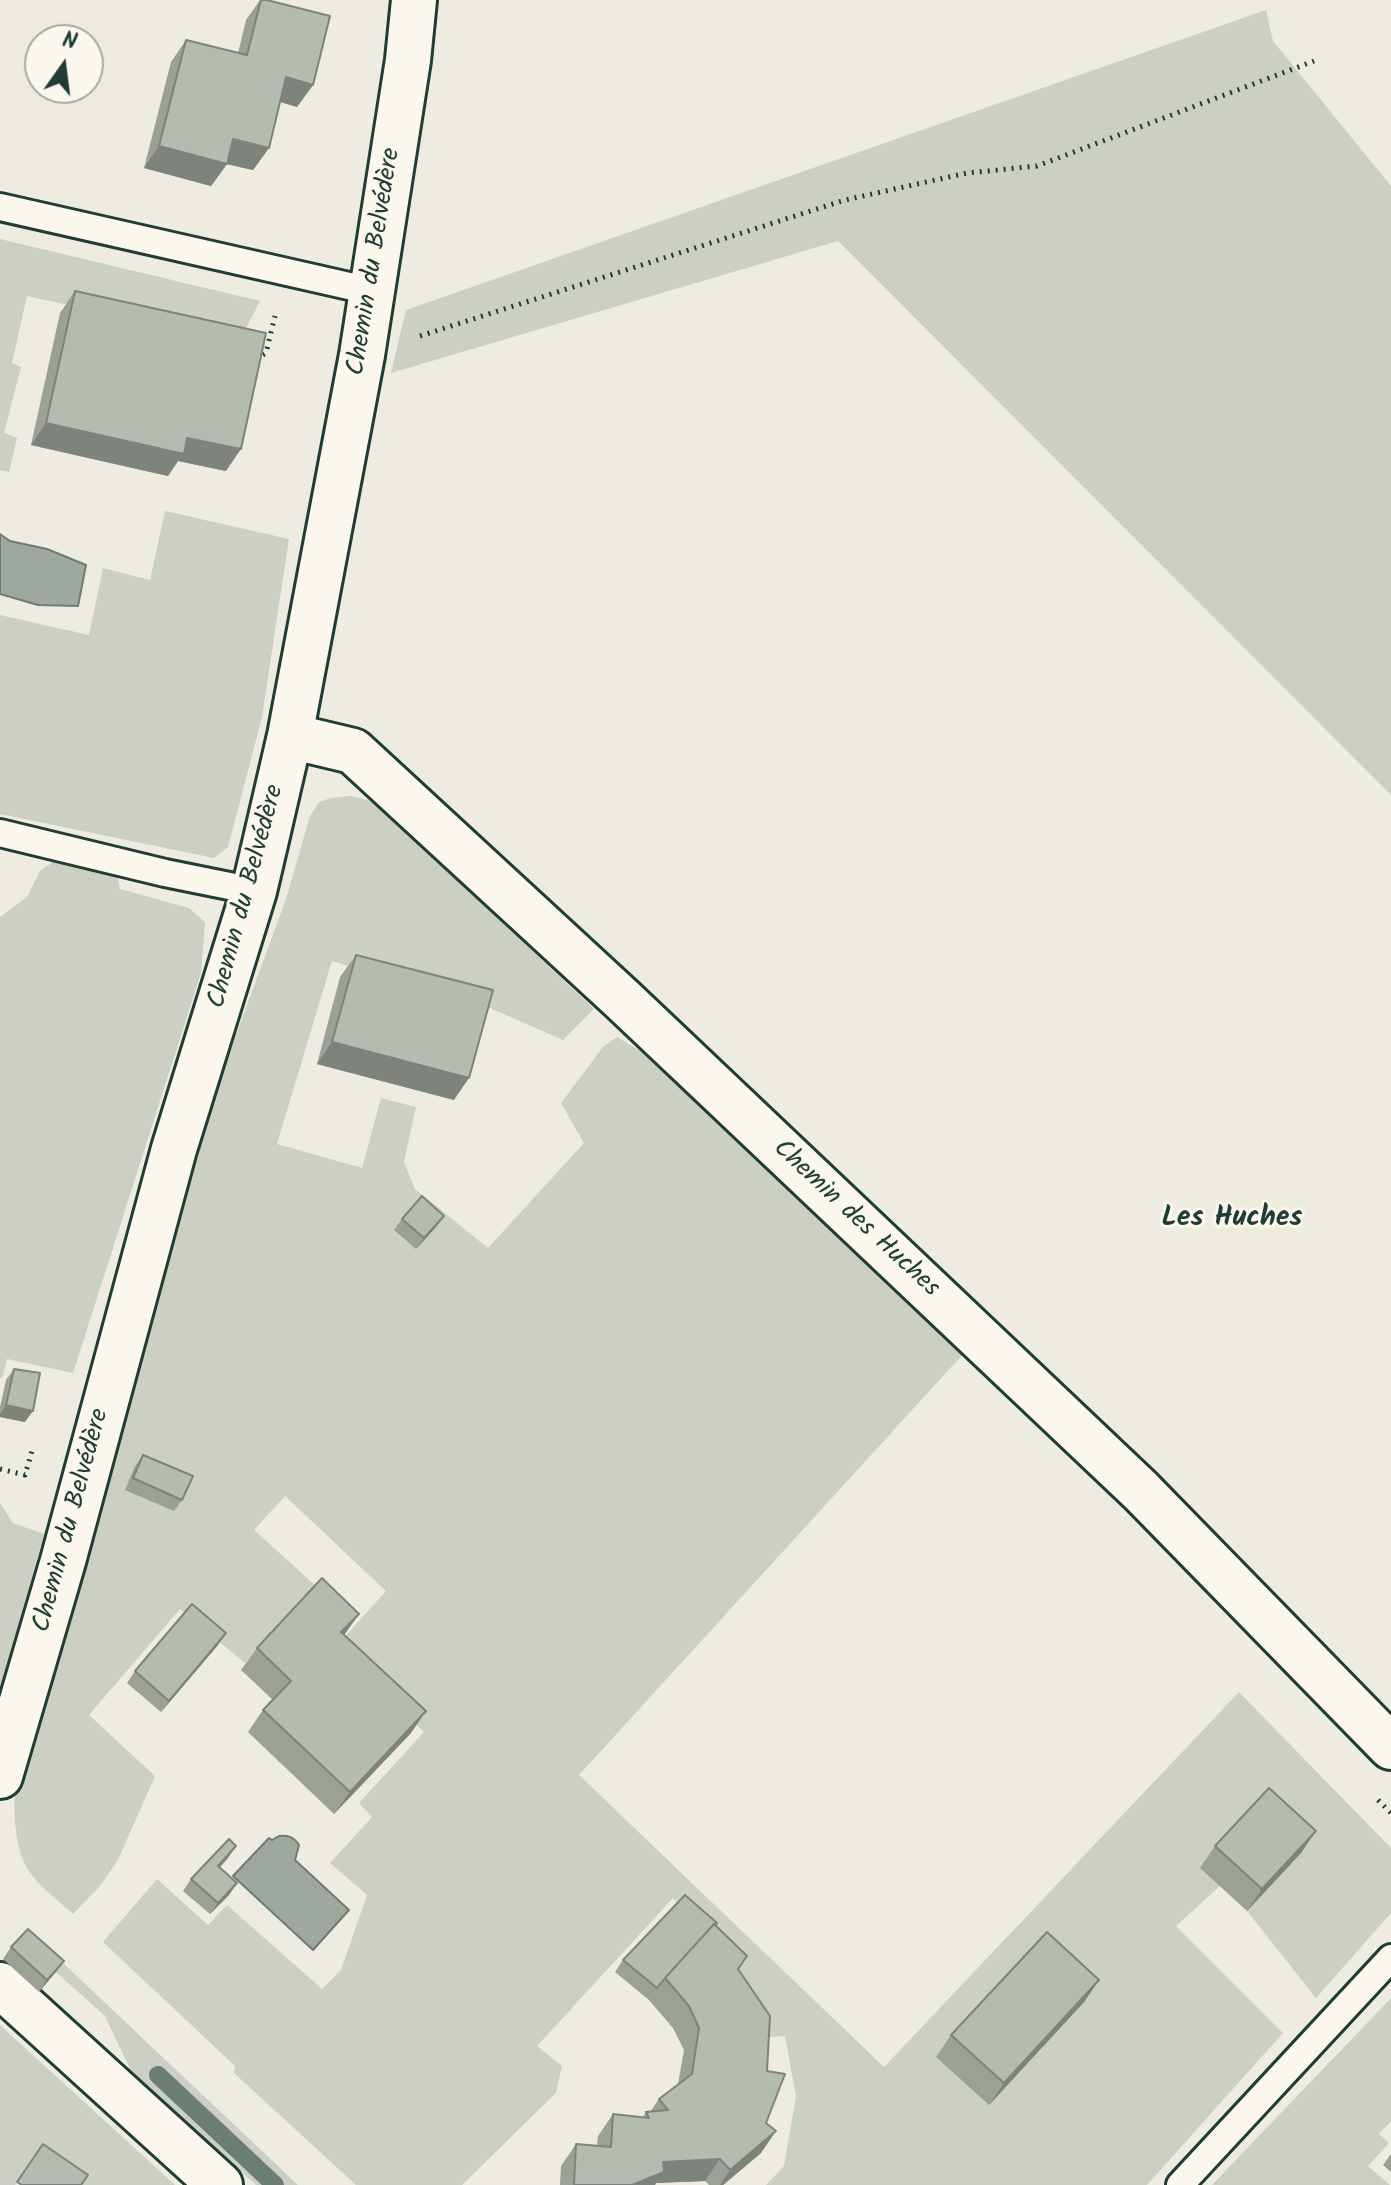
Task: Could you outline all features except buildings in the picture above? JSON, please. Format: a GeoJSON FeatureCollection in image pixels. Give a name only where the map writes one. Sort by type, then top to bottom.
{"type":"FeatureCollection","features":[{"type":"Feature","properties":{"kind":"street","name":"Chemin du Belvédère"},"geometry":{"type":"LineString","coordinates":[[0,1776],[67,1548],[174,1149],[254,891],[290,736],[362,355],[408,60],[414,0]]}},
{"type":"Feature","properties":{"kind":"street","name":"Chemin des Huches"},"geometry":{"type":"LineString","coordinates":[[290,736],[353,751],[365,762],[623,1000],[1141,1491],[1391,1747]]}},
{"type":"Feature","properties":{"kind":"street"},"geometry":{"type":"LineString","coordinates":[[0,1985],[220,2185]]}},
{"type":"Feature","properties":{"kind":"lane"},"geometry":{"type":"LineString","coordinates":[[0,207],[371,291]]}},
{"type":"Feature","properties":{"kind":"lane"},"geometry":{"type":"LineString","coordinates":[[0,833],[254,891]]}},
{"type":"Feature","properties":{"kind":"lane"},"geometry":{"type":"LineString","coordinates":[[1180,2185],[1391,1958]]}},
{"type":"Feature","properties":{"kind":"path"},"geometry":{"type":"LineString","coordinates":[[362,355],[845,200],[967,173],[1037,166],[1314,61]]}},
{"type":"Feature","properties":{"kind":"path"},"geometry":{"type":"LineString","coordinates":[[252,362],[266,353],[285,272]]}},
{"type":"Feature","properties":{"kind":"path"},"geometry":{"type":"LineString","coordinates":[[0,1469],[25,1475],[32,1451]]}},
{"type":"Feature","properties":{"kind":"shaded area"},"geometry":{"type":"Polygon","coordinates":[[[1266,10],[1273,41],[1391,186],[1391,795],[838,241],[391,373],[406,310],[1266,10]]]}},
{"type":"Feature","properties":{"kind":"shaded area"},"geometry":{"type":"Polygon","coordinates":[[[0,239],[260,301],[239,342],[27,296],[12,363],[21,367],[4,433],[17,438],[9,472],[0,470],[0,239]]]}},
{"type":"Feature","properties":{"kind":"shaded area"},"geometry":{"type":"Polygon","coordinates":[[[165,511],[289,539],[262,717],[228,847],[214,858],[0,814],[0,615],[89,635],[103,568],[150,580],[165,511]]]}},
{"type":"Feature","properties":{"kind":"shaded area"},"geometry":{"type":"Polygon","coordinates":[[[0,534],[10,541],[47,549],[86,565],[78,606],[38,605],[0,594],[0,534]]]}},
{"type":"Feature","properties":{"kind":"shaded area"},"geometry":{"type":"Polygon","coordinates":[[[351,796],[368,800],[385,812],[594,1009],[563,1040],[490,1008],[332,961],[277,1144],[362,1168],[381,1098],[416,1107],[404,1162],[415,1189],[488,1248],[584,1143],[561,1103],[603,1047],[617,1037],[659,1062],[965,1352],[579,1775],[884,2067],[1239,1692],[1391,1848],[1391,1913],[1316,1998],[1247,1911],[1300,1854],[1220,1886],[1176,1926],[1283,2033],[1147,2185],[766,2185],[784,2166],[796,2096],[785,2036],[754,2038],[712,1930],[673,1898],[537,2046],[562,2066],[556,2093],[462,2185],[356,2185],[234,2073],[235,2066],[103,1942],[157,1879],[208,1925],[227,1905],[322,1989],[341,1970],[367,1895],[330,1863],[372,1817],[359,1803],[424,1732],[333,1650],[386,1591],[285,1496],[254,1530],[316,1586],[245,1663],[180,1609],[89,1715],[155,1776],[118,1860],[100,1886],[73,1914],[40,1885],[26,1866],[17,1835],[15,1793],[106,1480],[193,1152],[286,899],[310,816],[319,802],[351,796]]]}},
{"type":"Feature","properties":{"kind":"shaded area"},"geometry":{"type":"Polygon","coordinates":[[[53,862],[117,875],[120,889],[189,908],[205,922],[201,973],[73,1373],[7,1359],[0,1378],[0,917],[27,897],[40,871],[53,862]]]}},
{"type":"Feature","properties":{"kind":"shaded area"},"geometry":{"type":"Polygon","coordinates":[[[0,1503],[13,1523],[44,1534],[0,1689],[0,1503]]]}},
{"type":"Feature","properties":{"kind":"shaded area"},"geometry":{"type":"Polygon","coordinates":[[[279,1836],[295,1840],[299,1845],[295,1860],[349,1910],[313,1950],[233,1876],[269,1838],[272,1840],[279,1836]]]}},
{"type":"Feature","properties":{"kind":"shaded area"},"geometry":{"type":"Polygon","coordinates":[[[28,1930],[298,2185],[256,2185],[132,2073],[105,2016],[20,1940],[28,1930]]]}},
{"type":"Feature","properties":{"kind":"shaded area"},"geometry":{"type":"Polygon","coordinates":[[[1391,1998],[1391,2121],[1379,2134],[1389,2143],[1368,2166],[1390,2185],[1212,2185],[1391,1998]]]}},
{"type":"Feature","properties":{"kind":"shaded area"},"geometry":{"type":"Polygon","coordinates":[[[0,2025],[175,2185],[78,2185],[36,2156],[15,2185],[0,2185],[0,2025]]]}},
{"type":"Feature","properties":{"kind":"waterway"},"geometry":{"type":"LineString","coordinates":[[158,2075],[275,2185]]}},
{"type":"Feature","properties":{"kind":"district","name":"Les Huches"},"geometry":{"type":"Point","coordinates":[1232,1220]}}]}
